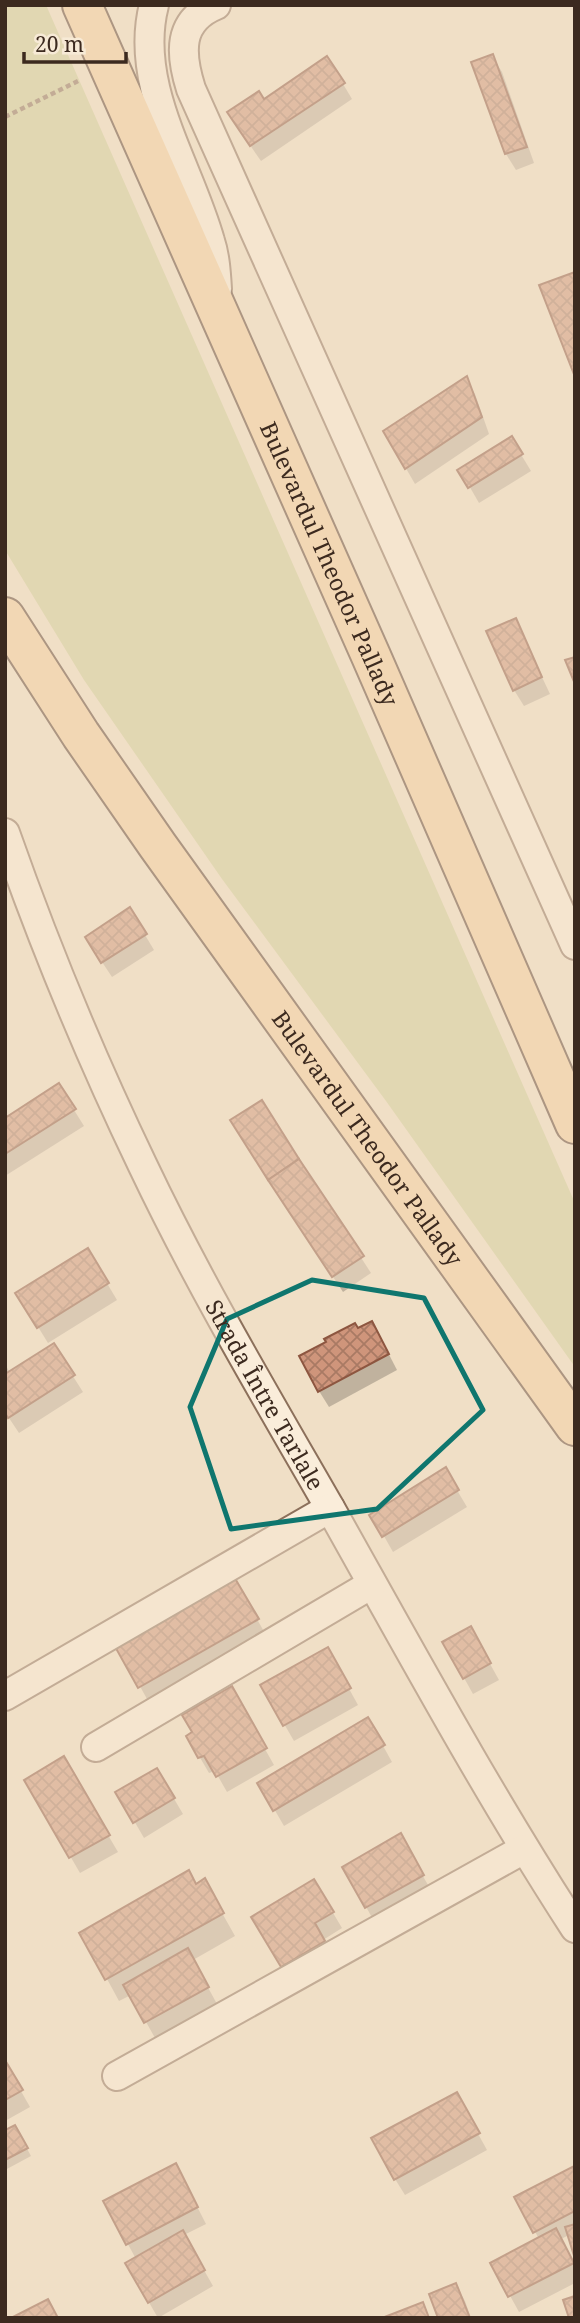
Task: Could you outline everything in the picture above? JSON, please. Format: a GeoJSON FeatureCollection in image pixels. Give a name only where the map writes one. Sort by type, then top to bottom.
{"type":"FeatureCollection","features":[{"type":"Feature","properties":{"kind":"main road","name":"Bulevardul Theodor Pallady"},"geometry":{"type":"LineString","coordinates":[[82,5],[575,1124]]}},
{"type":"Feature","properties":{"kind":"main road","name":"Bulevardul Theodor Pallady"},"geometry":{"type":"LineString","coordinates":[[5,617],[81,735],[151,836],[575,1426]]}},
{"type":"Feature","properties":{"kind":"street"},"geometry":{"type":"LineString","coordinates":[[154,5],[148,50],[153,76],[166,121],[211,243],[219,312]]}},
{"type":"Feature","properties":{"kind":"street"},"geometry":{"type":"LineString","coordinates":[[216,5],[194,19],[187,32],[183,59],[191,89],[575,945]]}},
{"type":"Feature","properties":{"kind":"street","name":"Strada Între Tarlale"},"geometry":{"type":"LineString","coordinates":[[5,834],[86,1041],[144,1170],[372,1584],[524,1849],[575,1928]]}},
{"type":"Feature","properties":{"kind":"street"},"geometry":{"type":"LineString","coordinates":[[5,1696],[330,1508]]}},
{"type":"Feature","properties":{"kind":"street"},"geometry":{"type":"LineString","coordinates":[[96,1747],[372,1584]]}},
{"type":"Feature","properties":{"kind":"street"},"geometry":{"type":"LineString","coordinates":[[117,2076],[524,1849]]}},
{"type":"Feature","properties":{"kind":"path"},"geometry":{"type":"LineString","coordinates":[[5,117],[109,65]]}},
{"type":"Feature","properties":{"kind":"highlighted area"},"geometry":{"type":"Polygon","coordinates":[[[312,1280],[424,1298],[483,1410],[377,1509],[231,1529],[190,1407],[227,1319],[312,1280]]]}},
{"type":"Feature","properties":{"kind":"green space"},"geometry":{"type":"Polygon","coordinates":[[[5,5],[46,5],[575,1203],[575,1367],[386,1101],[222,879],[84,680],[5,550],[5,5]]]}},
{"type":"Feature","properties":{"kind":"building"},"geometry":{"type":"Polygon","coordinates":[[[493,54],[527,147],[505,154],[471,62],[493,54]]]}},
{"type":"Feature","properties":{"kind":"building"},"geometry":{"type":"Polygon","coordinates":[[[327,56],[345,83],[250,146],[227,112],[259,91],[264,99],[327,56]]]}},
{"type":"Feature","properties":{"kind":"building"},"geometry":{"type":"Polygon","coordinates":[[[575,272],[575,377],[539,285],[575,272]]]}},
{"type":"Feature","properties":{"kind":"building"},"geometry":{"type":"Polygon","coordinates":[[[467,376],[482,417],[405,469],[383,431],[467,376]]]}},
{"type":"Feature","properties":{"kind":"building"},"geometry":{"type":"Polygon","coordinates":[[[512,436],[523,454],[468,488],[457,470],[512,436]]]}},
{"type":"Feature","properties":{"kind":"building"},"geometry":{"type":"Polygon","coordinates":[[[516,618],[542,677],[513,691],[486,631],[516,618]]]}},
{"type":"Feature","properties":{"kind":"building"},"geometry":{"type":"Polygon","coordinates":[[[575,657],[575,684],[565,660],[575,657]]]}},
{"type":"Feature","properties":{"kind":"building"},"geometry":{"type":"Polygon","coordinates":[[[130,907],[147,934],[101,963],[85,937],[130,907]]]}},
{"type":"Feature","properties":{"kind":"building"},"geometry":{"type":"Polygon","coordinates":[[[59,1083],[76,1109],[5,1154],[5,1118],[59,1083]]]}},
{"type":"Feature","properties":{"kind":"building"},"geometry":{"type":"Polygon","coordinates":[[[262,1100],[299,1159],[268,1180],[230,1120],[262,1100]]]}},
{"type":"Feature","properties":{"kind":"building"},"geometry":{"type":"Polygon","coordinates":[[[299,1159],[364,1256],[332,1277],[268,1180],[299,1159]]]}},
{"type":"Feature","properties":{"kind":"building"},"geometry":{"type":"Polygon","coordinates":[[[88,1248],[109,1283],[37,1328],[15,1293],[88,1248]]]}},
{"type":"Feature","properties":{"kind":"building"},"geometry":{"type":"Polygon","coordinates":[[[372,1321],[389,1354],[318,1392],[299,1356],[355,1323],[358,1328],[372,1321]]]}},
{"type":"Feature","properties":{"kind":"building"},"geometry":{"type":"Polygon","coordinates":[[[54,1343],[75,1375],[8,1418],[5,1413],[5,1374],[54,1343]]]}},
{"type":"Feature","properties":{"kind":"building"},"geometry":{"type":"Polygon","coordinates":[[[446,1467],[459,1490],[382,1537],[369,1515],[446,1467]]]}},
{"type":"Feature","properties":{"kind":"building"},"geometry":{"type":"Polygon","coordinates":[[[233,1575],[259,1619],[138,1688],[113,1643],[233,1575]]]}},
{"type":"Feature","properties":{"kind":"building"},"geometry":{"type":"Polygon","coordinates":[[[471,1626],[491,1663],[463,1679],[442,1642],[471,1626]]]}},
{"type":"Feature","properties":{"kind":"building"},"geometry":{"type":"Polygon","coordinates":[[[328,1647],[351,1688],[283,1726],[260,1685],[328,1647]]]}},
{"type":"Feature","properties":{"kind":"building"},"geometry":{"type":"Polygon","coordinates":[[[232,1686],[267,1748],[216,1777],[204,1756],[198,1758],[186,1736],[192,1732],[182,1715],[232,1686]]]}},
{"type":"Feature","properties":{"kind":"building"},"geometry":{"type":"Polygon","coordinates":[[[368,1717],[385,1745],[273,1811],[257,1783],[368,1717]]]}},
{"type":"Feature","properties":{"kind":"building"},"geometry":{"type":"Polygon","coordinates":[[[64,1756],[110,1835],[69,1858],[24,1780],[64,1756]]]}},
{"type":"Feature","properties":{"kind":"building"},"geometry":{"type":"Polygon","coordinates":[[[157,1768],[175,1798],[133,1823],[115,1792],[157,1768]]]}},
{"type":"Feature","properties":{"kind":"building"},"geometry":{"type":"Polygon","coordinates":[[[401,1833],[424,1875],[365,1908],[342,1867],[401,1833]]]}},
{"type":"Feature","properties":{"kind":"building"},"geometry":{"type":"Polygon","coordinates":[[[189,1870],[196,1884],[205,1878],[224,1913],[105,1980],[79,1933],[189,1870]]]}},
{"type":"Feature","properties":{"kind":"building"},"geometry":{"type":"Polygon","coordinates":[[[314,1879],[334,1912],[315,1923],[325,1941],[281,1967],[251,1917],[314,1879]]]}},
{"type":"Feature","properties":{"kind":"building"},"geometry":{"type":"Polygon","coordinates":[[[188,1948],[209,1987],[144,2023],[123,1985],[188,1948]]]}},
{"type":"Feature","properties":{"kind":"building"},"geometry":{"type":"Polygon","coordinates":[[[5,2060],[23,2090],[5,2100],[5,2060]]]}},
{"type":"Feature","properties":{"kind":"building"},"geometry":{"type":"Polygon","coordinates":[[[457,2092],[480,2133],[394,2180],[371,2138],[457,2092]]]}},
{"type":"Feature","properties":{"kind":"building"},"geometry":{"type":"Polygon","coordinates":[[[15,2125],[28,2148],[5,2160],[5,2130],[15,2125]]]}},
{"type":"Feature","properties":{"kind":"building"},"geometry":{"type":"Polygon","coordinates":[[[176,2163],[198,2207],[126,2245],[103,2201],[176,2163]]]}},
{"type":"Feature","properties":{"kind":"building"},"geometry":{"type":"Polygon","coordinates":[[[574,2166],[575,2211],[533,2233],[514,2197],[574,2166]]]}},
{"type":"Feature","properties":{"kind":"building"},"geometry":{"type":"Polygon","coordinates":[[[575,2224],[575,2259],[565,2227],[575,2224]]]}},
{"type":"Feature","properties":{"kind":"building"},"geometry":{"type":"Polygon","coordinates":[[[556,2228],[574,2263],[508,2297],[490,2263],[556,2228]]]}},
{"type":"Feature","properties":{"kind":"building"},"geometry":{"type":"Polygon","coordinates":[[[183,2230],[205,2270],[148,2303],[125,2263],[183,2230]]]}},
{"type":"Feature","properties":{"kind":"building"},"geometry":{"type":"Polygon","coordinates":[[[456,2283],[470,2318],[438,2318],[429,2294],[456,2283]]]}},
{"type":"Feature","properties":{"kind":"building"},"geometry":{"type":"Polygon","coordinates":[[[575,2296],[575,2318],[569,2318],[563,2300],[575,2296]]]}},
{"type":"Feature","properties":{"kind":"building"},"geometry":{"type":"Polygon","coordinates":[[[48,2299],[58,2318],[11,2318],[48,2299]]]}},
{"type":"Feature","properties":{"kind":"building"},"geometry":{"type":"Polygon","coordinates":[[[423,2302],[429,2318],[382,2318],[423,2302]]]}}]}
